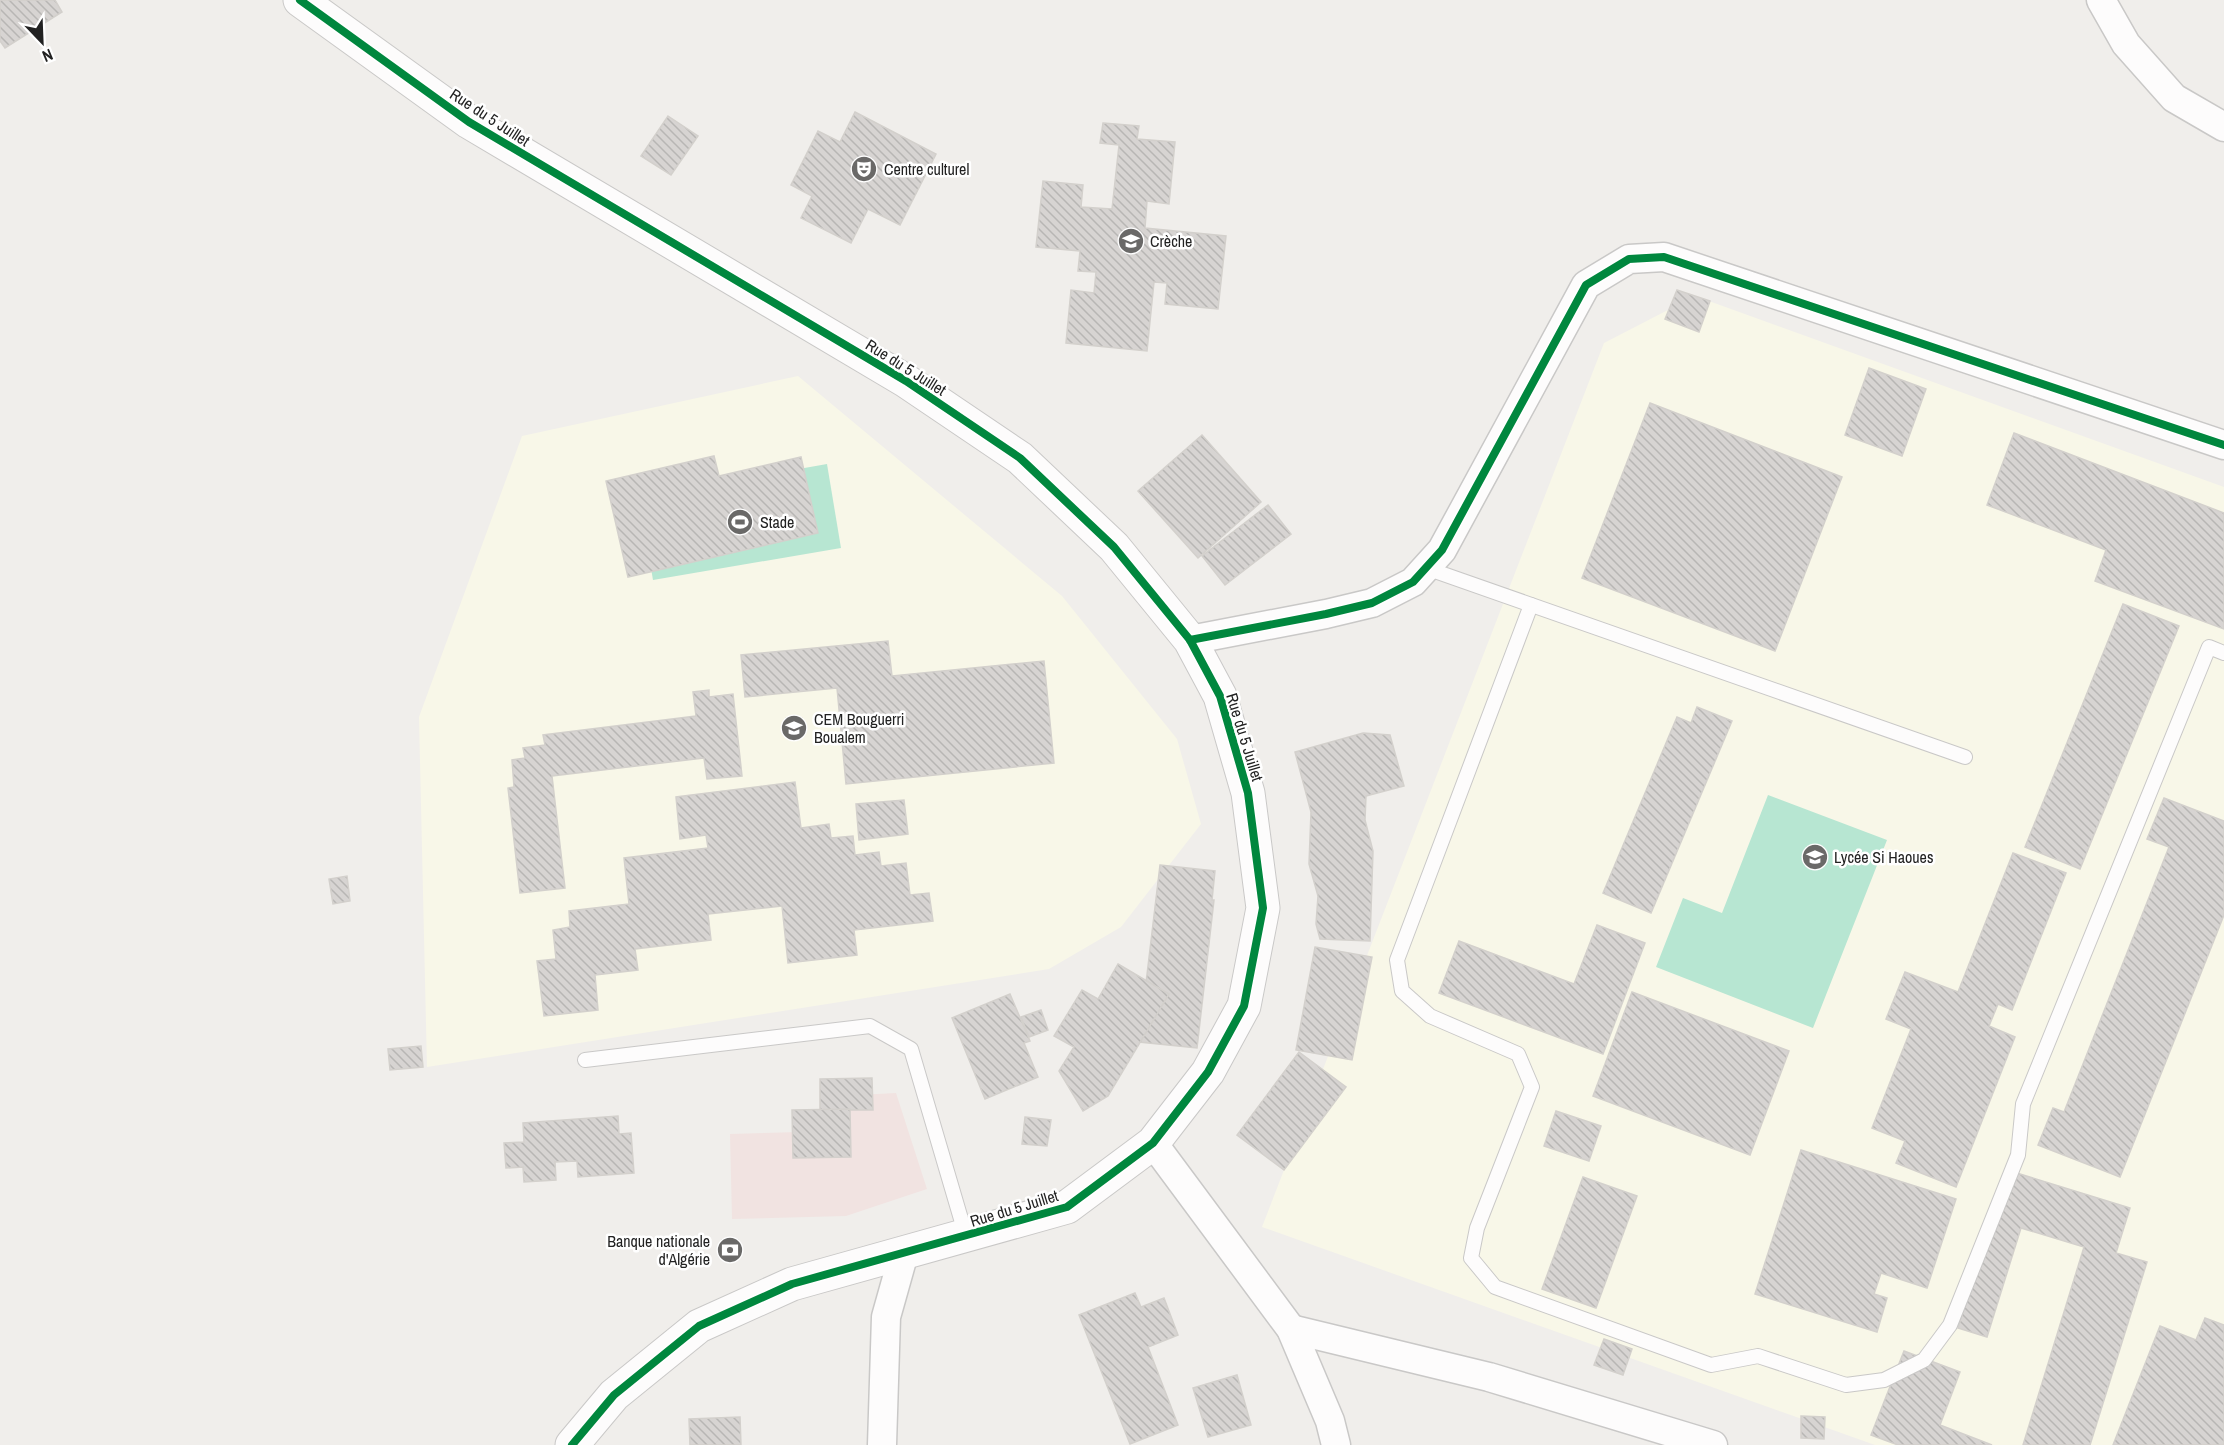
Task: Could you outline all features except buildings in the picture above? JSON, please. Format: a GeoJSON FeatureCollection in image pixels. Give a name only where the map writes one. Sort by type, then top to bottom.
{"type":"FeatureCollection","features":[{"type":"Feature","properties":{"kind":"street","name":"Rue du 5 Juillet"},"geometry":{"type":"LineString","coordinates":[[300,0],[469,122],[906,381],[1020,458],[1114,547],[1190,640],[1220,696],[1248,793],[1263,908],[1244,1006],[1208,1072],[1153,1143],[1067,1208],[792,1284],[699,1326],[614,1395],[572,1445]]}},
{"type":"Feature","properties":{"kind":"street"},"geometry":{"type":"LineString","coordinates":[[2101,0],[2126,44],[2174,98],[2224,127]]}},
{"type":"Feature","properties":{"kind":"street"},"geometry":{"type":"LineString","coordinates":[[1190,640],[1372,603],[1413,582],[1442,550],[1586,285],[1629,259],[1664,257],[2224,445]]}},
{"type":"Feature","properties":{"kind":"street"},"geometry":{"type":"LineString","coordinates":[[1153,1143],[1291,1329],[1330,1421],[1336,1445]]}},
{"type":"Feature","properties":{"kind":"street"},"geometry":{"type":"LineString","coordinates":[[882,1445],[886,1317],[904,1253]]}},
{"type":"Feature","properties":{"kind":"street"},"geometry":{"type":"LineString","coordinates":[[1291,1329],[1489,1377],[1713,1445]]}},
{"type":"Feature","properties":{"kind":"lane"},"geometry":{"type":"LineString","coordinates":[[1425,568],[1965,757]]}},
{"type":"Feature","properties":{"kind":"lane"},"geometry":{"type":"LineString","coordinates":[[1531,605],[1397,960],[1402,991],[1430,1016],[1518,1054],[1532,1087],[1478,1228],[1472,1258],[1495,1287],[1711,1365],[1758,1356],[1846,1384],[1884,1380],[1924,1360],[1950,1325],[2018,1155],[2023,1104],[2209,647],[2224,653]]}},
{"type":"Feature","properties":{"kind":"lane"},"geometry":{"type":"LineString","coordinates":[[585,1060],[870,1026],[911,1048],[966,1236]]}},
{"type":"Feature","properties":{"kind":"shaded area","name":"Lycée Si Haoues"},"geometry":{"type":"Polygon","coordinates":[[[1695,296],[2224,487],[2224,1445],[1875,1445],[1262,1227],[1604,343],[1695,296]]]}},
{"type":"Feature","properties":{"kind":"shaded area","name":"CEM Bouguerri Boualem"},"geometry":{"type":"Polygon","coordinates":[[[798,376],[1062,596],[1177,739],[1201,824],[1121,927],[1049,969],[427,1067],[419,717],[522,436],[798,376]]]}},
{"type":"Feature","properties":{"kind":"shaded area"},"geometry":{"type":"Polygon","coordinates":[[[896,1093],[927,1189],[846,1216],[732,1219],[730,1134],[839,1131],[839,1096],[896,1093]]]}},
{"type":"Feature","properties":{"kind":"green space","name":"Stade"},"geometry":{"type":"Polygon","coordinates":[[[827,464],[841,548],[653,580],[639,497],[827,464]]]}},
{"type":"Feature","properties":{"kind":"green space"},"geometry":{"type":"Polygon","coordinates":[[[1768,795],[1887,840],[1813,1028],[1656,967],[1683,898],[1722,913],[1768,795]]]}},
{"type":"Feature","properties":{"kind":"cycle path"},"geometry":{"type":"LineString","coordinates":[[300,0],[469,122],[906,381],[1020,458],[1114,547],[1190,640],[1220,696],[1248,793],[1263,908],[1244,1006],[1208,1072],[1153,1143],[1067,1207],[792,1284],[699,1326],[614,1395],[572,1445]]}},
{"type":"Feature","properties":{"kind":"cycle path"},"geometry":{"type":"LineString","coordinates":[[1190,640],[1372,603],[1413,582],[1442,550],[1586,285],[1629,259],[1664,257],[2224,445]]}},
{"type":"Feature","properties":{"kind":"place","name":"Centre culturel"},"geometry":{"type":"Point","coordinates":[864,169]}},
{"type":"Feature","properties":{"kind":"place","name":"Crèche"},"geometry":{"type":"Point","coordinates":[1131,241]}},
{"type":"Feature","properties":{"kind":"place","name":"Stade"},"geometry":{"type":"Point","coordinates":[740,522]}},
{"type":"Feature","properties":{"kind":"place","name":"CEM Bouguerri Boualem"},"geometry":{"type":"Point","coordinates":[794,728]}},
{"type":"Feature","properties":{"kind":"place","name":"Lycée Si Haoues"},"geometry":{"type":"Point","coordinates":[1815,857]}},
{"type":"Feature","properties":{"kind":"place","name":"Banque nationale d'Algérie"},"geometry":{"type":"Point","coordinates":[730,1250]}}]}
